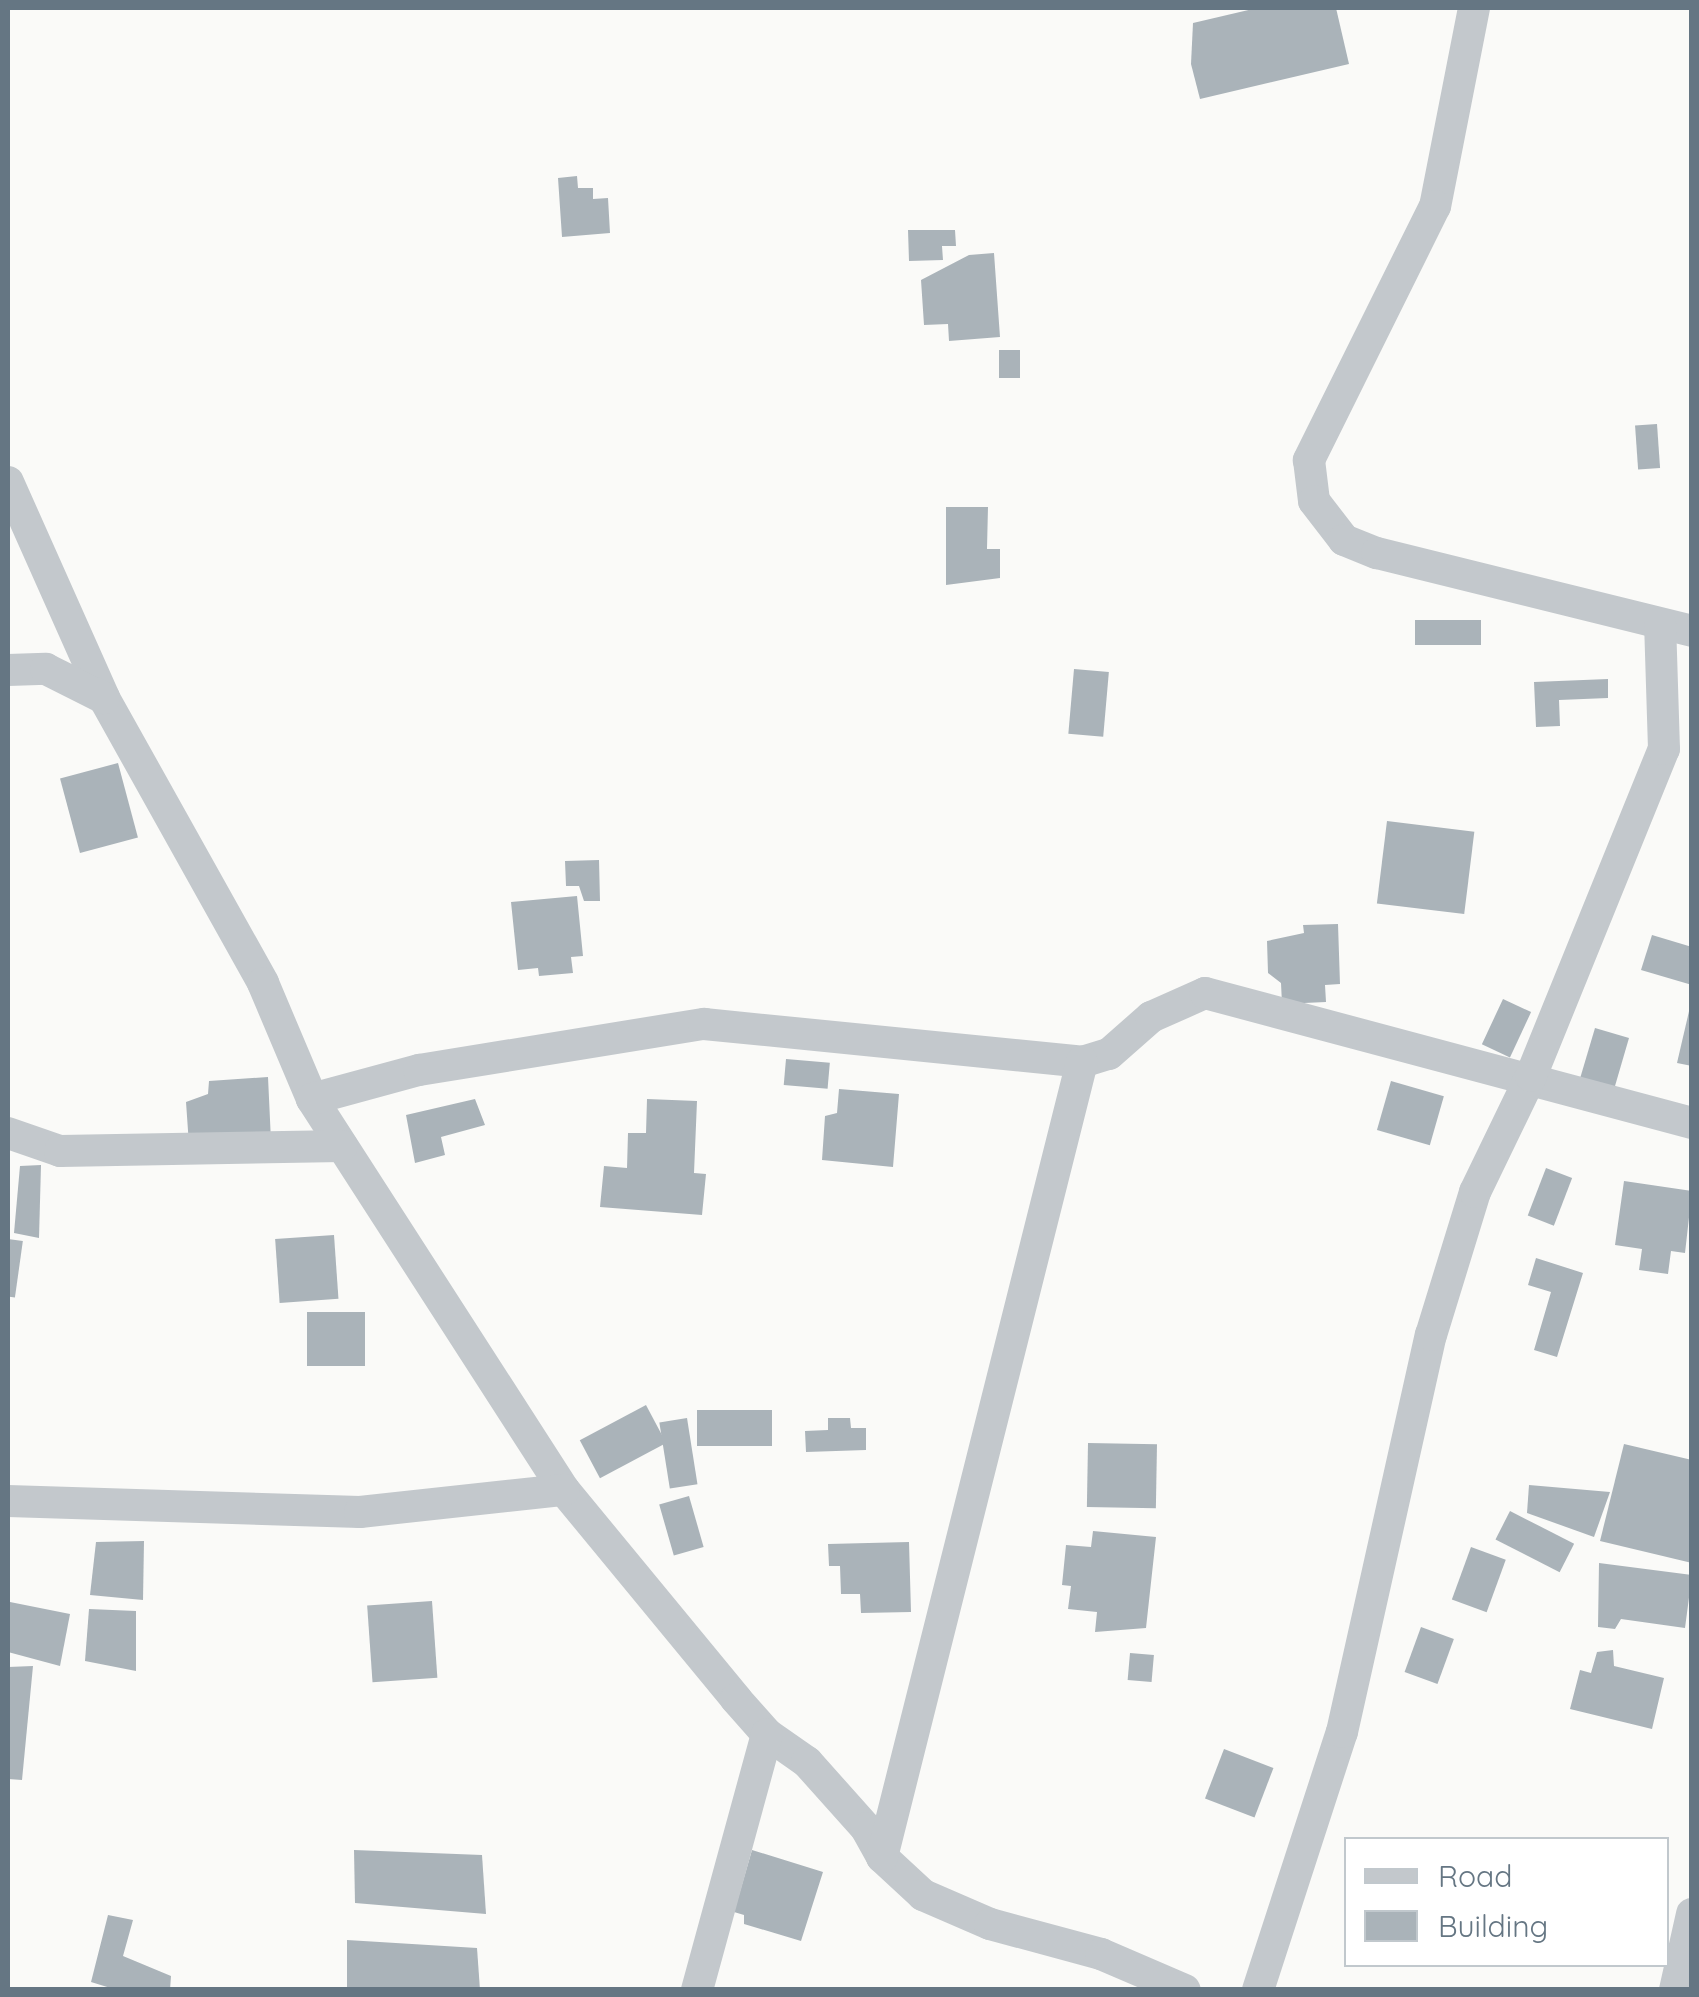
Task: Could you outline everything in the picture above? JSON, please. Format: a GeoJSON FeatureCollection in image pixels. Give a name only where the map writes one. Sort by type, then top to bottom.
{"type":"FeatureCollection","features":[{"type":"Feature","properties":{"kind":"street"},"geometry":{"type":"LineString","coordinates":[[1258,1990],[1342,1732],[1431,1335],[1475,1192],[1531,1076],[1664,748],[1676,627],[1377,553],[1344,540],[1314,501],[1309,460],[1435,206],[1474,8]]}},
{"type":"Feature","properties":{"kind":"street"},"geometry":{"type":"LineString","coordinates":[[8,482],[104,698],[263,983],[312,1099],[564,1490],[768,1734],[807,1762],[866,1828],[882,1858],[922,1895],[990,1924],[1102,1954],[1185,1990]]}},
{"type":"Feature","properties":{"kind":"street"},"geometry":{"type":"LineString","coordinates":[[8,670],[46,669],[104,698]]}},
{"type":"Feature","properties":{"kind":"street"},"geometry":{"type":"LineString","coordinates":[[312,1099],[419,1070],[704,1024],[1082,1062],[1109,1054],[1151,1016],[1205,993],[1531,1076],[1692,1123]]}},
{"type":"Feature","properties":{"kind":"street"},"geometry":{"type":"LineString","coordinates":[[882,1858],[1082,1062]]}},
{"type":"Feature","properties":{"kind":"street"},"geometry":{"type":"LineString","coordinates":[[8,1133],[60,1151],[342,1146]]}},
{"type":"Feature","properties":{"kind":"street"},"geometry":{"type":"LineString","coordinates":[[8,1501],[360,1512],[564,1490]]}},
{"type":"Feature","properties":{"kind":"street"},"geometry":{"type":"LineString","coordinates":[[697,1990],[768,1734]]}},
{"type":"Feature","properties":{"kind":"street"},"geometry":{"type":"LineString","coordinates":[[1675,1990],[1692,1914]]}},
{"type":"Feature","properties":{"kind":"building"},"geometry":{"type":"Polygon","coordinates":[[[1257,8],[1336,8],[1349,64],[1200,99],[1191,64],[1193,23],[1257,8]]]}},
{"type":"Feature","properties":{"kind":"building"},"geometry":{"type":"Polygon","coordinates":[[[577,176],[578,188],[593,188],[593,199],[608,198],[610,233],[562,237],[558,178],[577,176]]]}},
{"type":"Feature","properties":{"kind":"building"},"geometry":{"type":"Polygon","coordinates":[[[908,230],[955,230],[956,246],[942,246],[943,260],[909,261],[908,230]]]}},
{"type":"Feature","properties":{"kind":"building"},"geometry":{"type":"Polygon","coordinates":[[[994,253],[1000,337],[949,341],[948,324],[924,325],[921,280],[969,255],[994,253]]]}},
{"type":"Feature","properties":{"kind":"building"},"geometry":{"type":"Polygon","coordinates":[[[999,350],[1020,350],[1020,378],[999,378],[999,350]]]}},
{"type":"Feature","properties":{"kind":"building"},"geometry":{"type":"Polygon","coordinates":[[[1657,424],[1660,468],[1638,469],[1635,426],[1657,424]]]}},
{"type":"Feature","properties":{"kind":"building"},"geometry":{"type":"Polygon","coordinates":[[[946,507],[988,507],[987,549],[1000,549],[1000,578],[946,585],[946,507]]]}},
{"type":"Feature","properties":{"kind":"building"},"geometry":{"type":"Polygon","coordinates":[[[1415,620],[1481,620],[1481,645],[1415,645],[1415,620]]]}},
{"type":"Feature","properties":{"kind":"building"},"geometry":{"type":"Polygon","coordinates":[[[1074,669],[1109,672],[1103,737],[1068,734],[1074,669]]]}},
{"type":"Feature","properties":{"kind":"building"},"geometry":{"type":"Polygon","coordinates":[[[1608,679],[1608,698],[1559,700],[1560,726],[1536,727],[1534,682],[1608,679]]]}},
{"type":"Feature","properties":{"kind":"building"},"geometry":{"type":"Polygon","coordinates":[[[118,763],[138,837],[80,853],[60,779],[118,763]]]}},
{"type":"Feature","properties":{"kind":"building"},"geometry":{"type":"Polygon","coordinates":[[[1387,821],[1474,832],[1464,914],[1377,903],[1387,821]]]}},
{"type":"Feature","properties":{"kind":"building"},"geometry":{"type":"Polygon","coordinates":[[[599,860],[600,901],[584,901],[579,886],[566,886],[565,861],[599,860]]]}},
{"type":"Feature","properties":{"kind":"building"},"geometry":{"type":"Polygon","coordinates":[[[577,896],[583,956],[571,957],[573,973],[539,976],[538,968],[518,970],[511,902],[577,896]]]}},
{"type":"Feature","properties":{"kind":"building"},"geometry":{"type":"Polygon","coordinates":[[[1338,924],[1340,984],[1325,985],[1326,1002],[1282,1004],[1281,983],[1268,973],[1267,941],[1304,933],[1303,925],[1338,924]]]}},
{"type":"Feature","properties":{"kind":"building"},"geometry":{"type":"Polygon","coordinates":[[[1652,935],[1692,947],[1692,985],[1641,970],[1652,935]]]}},
{"type":"Feature","properties":{"kind":"building"},"geometry":{"type":"Polygon","coordinates":[[[1503,999],[1531,1012],[1510,1057],[1482,1044],[1503,999]]]}},
{"type":"Feature","properties":{"kind":"building"},"geometry":{"type":"Polygon","coordinates":[[[1692,1008],[1692,1066],[1677,1063],[1692,1008]]]}},
{"type":"Feature","properties":{"kind":"building"},"geometry":{"type":"Polygon","coordinates":[[[1595,1028],[1629,1038],[1615,1086],[1576,1092],[1595,1028]]]}},
{"type":"Feature","properties":{"kind":"building"},"geometry":{"type":"Polygon","coordinates":[[[786,1059],[830,1063],[828,1089],[784,1085],[786,1059]]]}},
{"type":"Feature","properties":{"kind":"building"},"geometry":{"type":"Polygon","coordinates":[[[268,1077],[271,1141],[189,1145],[186,1102],[208,1094],[209,1081],[268,1077]]]}},
{"type":"Feature","properties":{"kind":"building"},"geometry":{"type":"Polygon","coordinates":[[[1391,1081],[1444,1096],[1430,1145],[1377,1130],[1391,1081]]]}},
{"type":"Feature","properties":{"kind":"building"},"geometry":{"type":"Polygon","coordinates":[[[839,1089],[899,1094],[893,1167],[822,1160],[825,1116],[837,1113],[839,1089]]]}},
{"type":"Feature","properties":{"kind":"building"},"geometry":{"type":"Polygon","coordinates":[[[475,1099],[485,1125],[441,1137],[445,1155],[415,1163],[406,1115],[475,1099]]]}},
{"type":"Feature","properties":{"kind":"building"},"geometry":{"type":"Polygon","coordinates":[[[647,1099],[697,1101],[694,1173],[706,1174],[702,1215],[600,1207],[604,1166],[627,1168],[628,1133],[646,1133],[647,1099]]]}},
{"type":"Feature","properties":{"kind":"building"},"geometry":{"type":"Polygon","coordinates":[[[41,1165],[39,1238],[14,1233],[20,1166],[41,1165]]]}},
{"type":"Feature","properties":{"kind":"building"},"geometry":{"type":"Polygon","coordinates":[[[1546,1168],[1572,1178],[1554,1226],[1528,1216],[1546,1168]]]}},
{"type":"Feature","properties":{"kind":"building"},"geometry":{"type":"Polygon","coordinates":[[[1624,1181],[1692,1191],[1685,1253],[1671,1251],[1668,1274],[1639,1270],[1642,1249],[1615,1245],[1624,1181]]]}},
{"type":"Feature","properties":{"kind":"building"},"geometry":{"type":"Polygon","coordinates":[[[334,1235],[338,1299],[280,1303],[275,1239],[334,1235]]]}},
{"type":"Feature","properties":{"kind":"building"},"geometry":{"type":"Polygon","coordinates":[[[8,1239],[23,1241],[15,1298],[8,1297],[8,1239]]]}},
{"type":"Feature","properties":{"kind":"building"},"geometry":{"type":"Polygon","coordinates":[[[1536,1258],[1583,1273],[1557,1357],[1534,1350],[1551,1292],[1528,1285],[1536,1258]]]}},
{"type":"Feature","properties":{"kind":"building"},"geometry":{"type":"Polygon","coordinates":[[[307,1312],[365,1312],[365,1366],[307,1366],[307,1312]]]}},
{"type":"Feature","properties":{"kind":"building"},"geometry":{"type":"Polygon","coordinates":[[[646,1405],[666,1443],[600,1478],[580,1440],[646,1405]]]}},
{"type":"Feature","properties":{"kind":"building"},"geometry":{"type":"Polygon","coordinates":[[[697,1410],[772,1410],[772,1446],[697,1446],[697,1410]]]}},
{"type":"Feature","properties":{"kind":"building"},"geometry":{"type":"Polygon","coordinates":[[[687,1418],[697,1484],[670,1489],[659,1422],[687,1418]]]}},
{"type":"Feature","properties":{"kind":"building"},"geometry":{"type":"Polygon","coordinates":[[[828,1418],[850,1418],[851,1428],[866,1428],[866,1450],[806,1452],[805,1431],[828,1430],[828,1418]]]}},
{"type":"Feature","properties":{"kind":"building"},"geometry":{"type":"Polygon","coordinates":[[[1088,1443],[1157,1444],[1156,1508],[1087,1507],[1088,1443]]]}},
{"type":"Feature","properties":{"kind":"building"},"geometry":{"type":"Polygon","coordinates":[[[1624,1444],[1692,1460],[1692,1563],[1600,1541],[1624,1444]]]}},
{"type":"Feature","properties":{"kind":"building"},"geometry":{"type":"Polygon","coordinates":[[[1529,1485],[1610,1492],[1594,1537],[1527,1513],[1529,1485]]]}},
{"type":"Feature","properties":{"kind":"building"},"geometry":{"type":"Polygon","coordinates":[[[689,1496],[704,1547],[674,1555],[659,1505],[689,1496]]]}},
{"type":"Feature","properties":{"kind":"building"},"geometry":{"type":"Polygon","coordinates":[[[1510,1511],[1574,1544],[1560,1572],[1495,1540],[1510,1511]]]}},
{"type":"Feature","properties":{"kind":"building"},"geometry":{"type":"Polygon","coordinates":[[[1093,1531],[1156,1537],[1146,1628],[1095,1632],[1097,1612],[1068,1609],[1071,1586],[1062,1585],[1066,1545],[1091,1547],[1093,1531]]]}},
{"type":"Feature","properties":{"kind":"building"},"geometry":{"type":"Polygon","coordinates":[[[144,1541],[143,1600],[90,1595],[96,1542],[144,1541]]]}},
{"type":"Feature","properties":{"kind":"building"},"geometry":{"type":"Polygon","coordinates":[[[909,1542],[911,1612],[861,1613],[860,1594],[841,1594],[840,1566],[829,1566],[828,1544],[909,1542]]]}},
{"type":"Feature","properties":{"kind":"building"},"geometry":{"type":"Polygon","coordinates":[[[1471,1547],[1506,1560],[1487,1612],[1452,1600],[1471,1547]]]}},
{"type":"Feature","properties":{"kind":"building"},"geometry":{"type":"Polygon","coordinates":[[[1599,1563],[1692,1575],[1685,1628],[1621,1619],[1615,1629],[1598,1627],[1599,1563]]]}},
{"type":"Feature","properties":{"kind":"building"},"geometry":{"type":"Polygon","coordinates":[[[432,1601],[437,1678],[373,1682],[367,1606],[432,1601]]]}},
{"type":"Feature","properties":{"kind":"building"},"geometry":{"type":"Polygon","coordinates":[[[10,1602],[70,1614],[60,1666],[8,1652],[10,1602]]]}},
{"type":"Feature","properties":{"kind":"building"},"geometry":{"type":"Polygon","coordinates":[[[89,1609],[136,1611],[136,1671],[85,1661],[89,1609]]]}},
{"type":"Feature","properties":{"kind":"building"},"geometry":{"type":"Polygon","coordinates":[[[1421,1627],[1454,1639],[1437,1684],[1405,1672],[1421,1627]]]}},
{"type":"Feature","properties":{"kind":"building"},"geometry":{"type":"Polygon","coordinates":[[[1613,1650],[1614,1666],[1664,1678],[1652,1729],[1570,1709],[1580,1670],[1591,1673],[1597,1652],[1613,1650]]]}},
{"type":"Feature","properties":{"kind":"building"},"geometry":{"type":"Polygon","coordinates":[[[1130,1653],[1154,1655],[1152,1682],[1128,1680],[1130,1653]]]}},
{"type":"Feature","properties":{"kind":"building"},"geometry":{"type":"Polygon","coordinates":[[[33,1666],[22,1780],[8,1779],[8,1667],[33,1666]]]}},
{"type":"Feature","properties":{"kind":"building"},"geometry":{"type":"Polygon","coordinates":[[[1224,1749],[1273,1768],[1254,1817],[1205,1798],[1224,1749]]]}},
{"type":"Feature","properties":{"kind":"building"},"geometry":{"type":"Polygon","coordinates":[[[354,1850],[482,1855],[486,1914],[355,1903],[354,1850]]]}},
{"type":"Feature","properties":{"kind":"building"},"geometry":{"type":"Polygon","coordinates":[[[752,1850],[823,1872],[801,1941],[744,1924],[744,1915],[734,1912],[752,1850]]]}},
{"type":"Feature","properties":{"kind":"building"},"geometry":{"type":"Polygon","coordinates":[[[108,1915],[133,1920],[123,1956],[171,1976],[170,1990],[117,1990],[91,1982],[108,1915]]]}},
{"type":"Feature","properties":{"kind":"building"},"geometry":{"type":"Polygon","coordinates":[[[347,1940],[477,1948],[480,1990],[347,1988],[347,1940]]]}}]}
